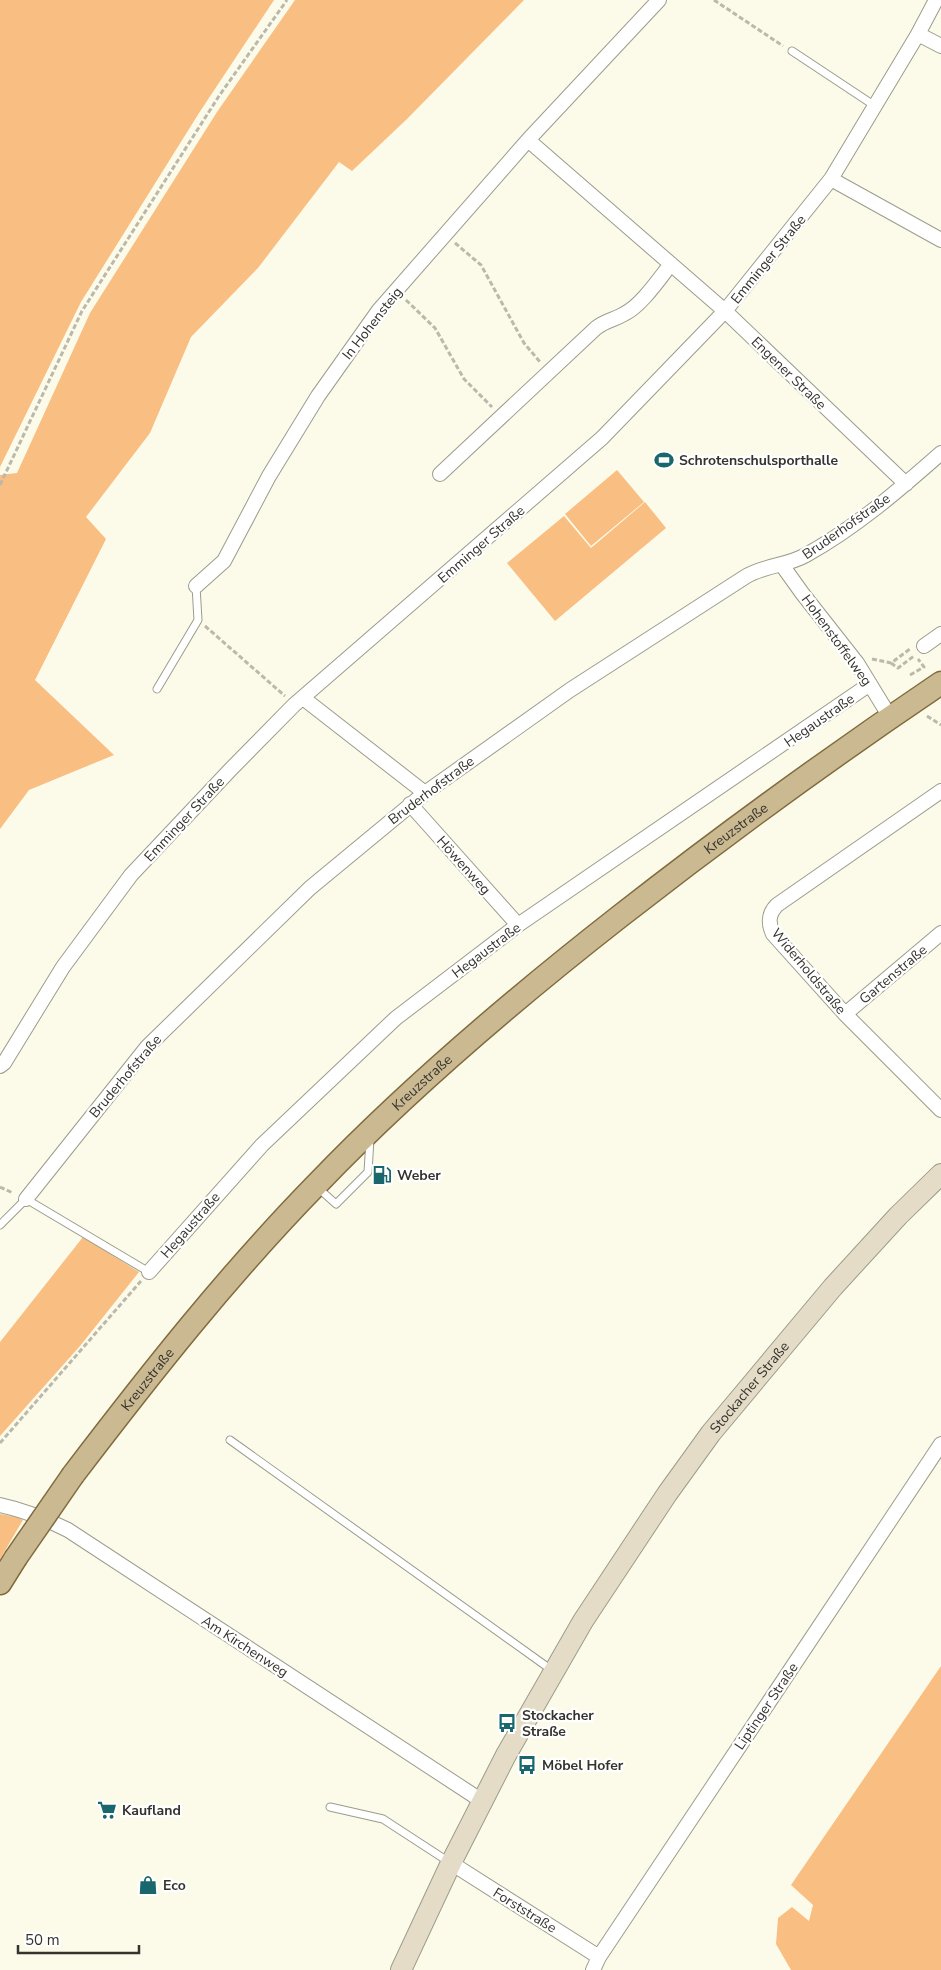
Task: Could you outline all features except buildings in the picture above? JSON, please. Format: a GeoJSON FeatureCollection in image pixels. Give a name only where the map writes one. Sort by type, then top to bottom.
{"type":"FeatureCollection","features":[{"type":"Feature","properties":{"kind":"main road","name":"Kreuzstraße"},"geometry":{"type":"LineString","coordinates":[[0,1583],[73,1475],[154,1369],[208,1305],[315,1185],[370,1130],[450,1056],[571,955],[699,854],[890,717],[941,683]]}},
{"type":"Feature","properties":{"kind":"street","name":"In Hohensteig"},"geometry":{"type":"LineString","coordinates":[[196,586],[224,561],[268,476],[318,396],[379,310],[528,140],[659,0]]}},
{"type":"Feature","properties":{"kind":"street","name":"Emminger Straße"},"geometry":{"type":"LineString","coordinates":[[0,1066],[63,967],[131,875],[231,768],[302,698],[602,438],[726,311],[831,179],[918,34],[936,0]]}},
{"type":"Feature","properties":{"kind":"street"},"geometry":{"type":"LineString","coordinates":[[918,34],[941,46]]}},
{"type":"Feature","properties":{"kind":"street","name":"Engener Straße"},"geometry":{"type":"LineString","coordinates":[[528,140],[726,311],[906,484]]}},
{"type":"Feature","properties":{"kind":"street"},"geometry":{"type":"LineString","coordinates":[[831,179],[941,240]]}},
{"type":"Feature","properties":{"kind":"street"},"geometry":{"type":"LineString","coordinates":[[440,474],[601,324],[625,314],[636,306],[671,264]]}},
{"type":"Feature","properties":{"kind":"street","name":"Bruderhofstraße"},"geometry":{"type":"LineString","coordinates":[[26,1199],[147,1047],[310,888],[410,804],[570,690],[745,577],[755,571],[805,556],[850,527],[906,484],[941,453]]}},
{"type":"Feature","properties":{"kind":"street","name":"Hohenstoffelweg"},"geometry":{"type":"LineString","coordinates":[[782,564],[802,593],[858,663],[890,717]]}},
{"type":"Feature","properties":{"kind":"street"},"geometry":{"type":"LineString","coordinates":[[920,651],[941,634]]}},
{"type":"Feature","properties":{"kind":"street","name":"Hegaustraße"},"geometry":{"type":"LineString","coordinates":[[149,1272],[262,1144],[396,1018],[518,925],[870,684]]}},
{"type":"Feature","properties":{"kind":"street"},"geometry":{"type":"LineString","coordinates":[[302,698],[425,793]]}},
{"type":"Feature","properties":{"kind":"street","name":"Widerholdstraße"},"geometry":{"type":"LineString","coordinates":[[941,791],[771,911],[770,926],[774,934],[845,1014],[941,1110]]}},
{"type":"Feature","properties":{"kind":"street","name":"Höwenweg"},"geometry":{"type":"LineString","coordinates":[[410,804],[518,925]]}},
{"type":"Feature","properties":{"kind":"street","name":"Gartenstraße"},"geometry":{"type":"LineString","coordinates":[[845,1014],[941,934]]}},
{"type":"Feature","properties":{"kind":"street","name":"Stockacher Straße"},"geometry":{"type":"LineString","coordinates":[[401,1970],[482,1802],[553,1672],[583,1621],[667,1494],[711,1434],[833,1286],[898,1216],[941,1174]]}},
{"type":"Feature","properties":{"kind":"street","name":"Liptinger Straße"},"geometry":{"type":"LineString","coordinates":[[593,1970],[599,1957],[941,1444]]}},
{"type":"Feature","properties":{"kind":"street","name":"Am Kirchenweg"},"geometry":{"type":"LineString","coordinates":[[0,1505],[19,1509],[68,1530],[482,1802]]}},
{"type":"Feature","properties":{"kind":"street","name":"Forststraße"},"geometry":{"type":"LineString","coordinates":[[451,1863],[599,1957]]}},
{"type":"Feature","properties":{"kind":"lane"},"geometry":{"type":"LineString","coordinates":[[792,51],[875,106]]}},
{"type":"Feature","properties":{"kind":"lane","name":"In Hohensteig"},"geometry":{"type":"LineString","coordinates":[[196,586],[198,620]]}},
{"type":"Feature","properties":{"kind":"lane"},"geometry":{"type":"LineString","coordinates":[[157,689],[198,620]]}},
{"type":"Feature","properties":{"kind":"lane"},"geometry":{"type":"LineString","coordinates":[[26,1199],[149,1272]]}},
{"type":"Feature","properties":{"kind":"lane","name":"Bruderhofstraße"},"geometry":{"type":"LineString","coordinates":[[0,1225],[26,1199]]}},
{"type":"Feature","properties":{"kind":"lane"},"geometry":{"type":"LineString","coordinates":[[230,1440],[553,1672]]}},
{"type":"Feature","properties":{"kind":"lane"},"geometry":{"type":"LineString","coordinates":[[330,1807],[383,1819],[451,1863]]}},
{"type":"Feature","properties":{"kind":"path"},"geometry":{"type":"LineString","coordinates":[[0,485],[82,312],[219,96],[287,0]]}},
{"type":"Feature","properties":{"kind":"path"},"geometry":{"type":"LineString","coordinates":[[714,0],[792,51]]}},
{"type":"Feature","properties":{"kind":"path"},"geometry":{"type":"LineString","coordinates":[[445,235],[481,265],[524,343],[549,372]]}},
{"type":"Feature","properties":{"kind":"path"},"geometry":{"type":"LineString","coordinates":[[396,291],[435,328],[464,379],[502,416]]}},
{"type":"Feature","properties":{"kind":"path"},"geometry":{"type":"LineString","coordinates":[[198,620],[272,684]]}},
{"type":"Feature","properties":{"kind":"path"},"geometry":{"type":"LineString","coordinates":[[858,663],[867,659],[891,663],[898,668],[920,651],[916,644],[891,663]]}},
{"type":"Feature","properties":{"kind":"path"},"geometry":{"type":"LineString","coordinates":[[910,675],[924,667]]}},
{"type":"Feature","properties":{"kind":"path"},"geometry":{"type":"LineString","coordinates":[[924,714],[941,725]]}},
{"type":"Feature","properties":{"kind":"path"},"geometry":{"type":"LineString","coordinates":[[0,1443],[149,1272]]}},
{"type":"Feature","properties":{"kind":"shaded area"},"geometry":{"type":"Polygon","coordinates":[[[0,0],[274,0],[199,113],[81,302],[0,467],[0,0]]]}},
{"type":"Feature","properties":{"kind":"shaded area"},"geometry":{"type":"Polygon","coordinates":[[[295,0],[524,0],[407,119],[352,171],[339,162],[258,268],[191,337],[150,433],[86,517],[106,539],[35,680],[114,755],[29,790],[0,829],[0,475],[17,473],[90,313],[217,112],[295,0]]]}},
{"type":"Feature","properties":{"kind":"shaded area"},"geometry":{"type":"Polygon","coordinates":[[[617,470],[644,502],[591,546],[565,514],[617,470]]]}},
{"type":"Feature","properties":{"kind":"shaded area"},"geometry":{"type":"Polygon","coordinates":[[[645,502],[666,528],[555,621],[507,563],[564,516],[591,548],[645,502]]]}},
{"type":"Feature","properties":{"kind":"shaded area"},"geometry":{"type":"Polygon","coordinates":[[[83,1237],[139,1272],[80,1346],[0,1436],[0,1342],[83,1237]]]}},
{"type":"Feature","properties":{"kind":"shaded area"},"geometry":{"type":"Polygon","coordinates":[[[0,1514],[23,1520],[0,1559],[0,1514]]]}},
{"type":"Feature","properties":{"kind":"shaded area"},"geometry":{"type":"Polygon","coordinates":[[[941,1666],[941,1970],[791,1970],[776,1944],[778,1918],[792,1907],[809,1921],[813,1905],[791,1885],[941,1666]]]}},
{"type":"Feature","properties":{"kind":"place","name":"Schrotenschulsporthalle"},"geometry":{"type":"Point","coordinates":[664,460]}},
{"type":"Feature","properties":{"kind":"place","name":"Weber"},"geometry":{"type":"Point","coordinates":[382,1175]}},
{"type":"Feature","properties":{"kind":"place","name":"Stockacher Straße"},"geometry":{"type":"Point","coordinates":[507,1723]}},
{"type":"Feature","properties":{"kind":"place","name":"Möbel Hofer"},"geometry":{"type":"Point","coordinates":[527,1765]}},
{"type":"Feature","properties":{"kind":"place","name":"Kaufland"},"geometry":{"type":"Point","coordinates":[107,1810]}},
{"type":"Feature","properties":{"kind":"place","name":"Eco"},"geometry":{"type":"Point","coordinates":[148,1885]}}]}
